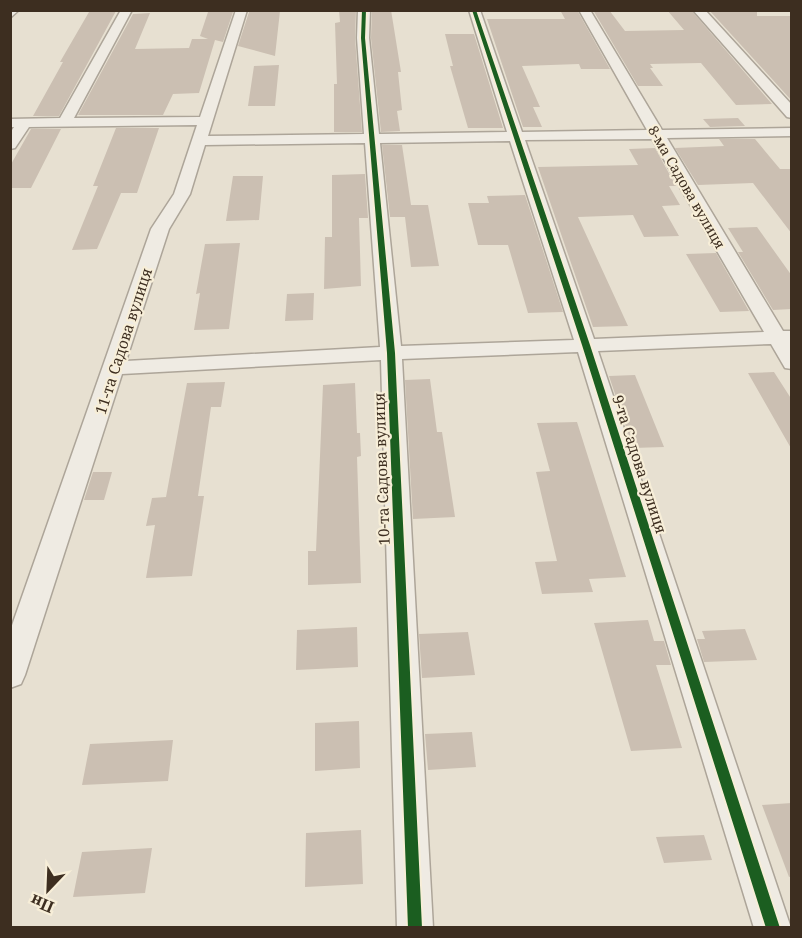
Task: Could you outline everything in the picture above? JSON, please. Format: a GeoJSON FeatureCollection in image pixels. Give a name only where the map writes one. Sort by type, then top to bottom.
{"type":"FeatureCollection","features":[{"type":"Feature","properties":{"kind":"street"},"geometry":{"type":"LineString","coordinates":[[10,15],[14,10]]}},
{"type":"Feature","properties":{"kind":"street"},"geometry":{"type":"LineString","coordinates":[[65,122],[127,10]]}},
{"type":"Feature","properties":{"kind":"street","name":"11-та Садова вулиця"},"geometry":{"type":"LineString","coordinates":[[10,675],[160,229],[182,194],[242,10]]}},
{"type":"Feature","properties":{"kind":"street","name":"10-та Садова вулиця"},"geometry":{"type":"LineString","coordinates":[[364,10],[363,38],[391,353],[416,927]]}},
{"type":"Feature","properties":{"kind":"street","name":"9-та Садова вулиця"},"geometry":{"type":"LineString","coordinates":[[474,10],[586,345],[773,927]]}},
{"type":"Feature","properties":{"kind":"street","name":"8-ма Садова вулиця"},"geometry":{"type":"LineString","coordinates":[[584,10],[656,134],[783,337],[792,363]]}},
{"type":"Feature","properties":{"kind":"street"},"geometry":{"type":"LineString","coordinates":[[698,10],[792,114]]}},
{"type":"Feature","properties":{"kind":"street"},"geometry":{"type":"LineString","coordinates":[[10,145],[17,123],[205,121]]}},
{"type":"Feature","properties":{"kind":"street"},"geometry":{"type":"LineString","coordinates":[[199,141],[792,132]]}},
{"type":"Feature","properties":{"kind":"street"},"geometry":{"type":"LineString","coordinates":[[114,368],[391,353],[783,337]]}},
{"type":"Feature","properties":{"kind":"building"},"geometry":{"type":"Polygon","coordinates":[[[339,10],[356,10],[355,38],[362,132],[334,132],[334,84],[337,84],[335,23],[340,22],[339,10]]]}},
{"type":"Feature","properties":{"kind":"building"},"geometry":{"type":"Polygon","coordinates":[[[372,10],[391,10],[401,72],[398,72],[402,110],[397,111],[400,131],[381,132],[371,38],[372,10]]]}},
{"type":"Feature","properties":{"kind":"building"},"geometry":{"type":"Polygon","coordinates":[[[560,10],[577,10],[610,69],[581,69],[579,64],[522,66],[540,107],[533,107],[542,127],[523,127],[487,19],[565,19],[560,10]]]}},
{"type":"Feature","properties":{"kind":"building"},"geometry":{"type":"Polygon","coordinates":[[[593,10],[609,10],[625,31],[684,30],[667,10],[691,10],[772,104],[736,105],[701,63],[650,64],[653,68],[650,68],[663,86],[638,86],[593,10]]]}},
{"type":"Feature","properties":{"kind":"building"},"geometry":{"type":"Polygon","coordinates":[[[709,10],[757,10],[757,16],[792,16],[792,101],[709,10]]]}},
{"type":"Feature","properties":{"kind":"building"},"geometry":{"type":"Polygon","coordinates":[[[116,11],[59,116],[33,116],[63,62],[60,62],[89,12],[116,11]]]}},
{"type":"Feature","properties":{"kind":"building"},"geometry":{"type":"Polygon","coordinates":[[[280,11],[275,56],[238,46],[249,12],[280,11]]]}},
{"type":"Feature","properties":{"kind":"building"},"geometry":{"type":"Polygon","coordinates":[[[208,12],[233,12],[223,42],[215,40],[199,93],[173,94],[163,115],[78,115],[133,14],[150,13],[135,49],[189,48],[192,39],[208,39],[200,36],[208,12]]]}},
{"type":"Feature","properties":{"kind":"building"},"geometry":{"type":"Polygon","coordinates":[[[445,34],[474,34],[503,128],[468,128],[450,66],[453,66],[445,34]]]}},
{"type":"Feature","properties":{"kind":"building"},"geometry":{"type":"Polygon","coordinates":[[[279,65],[275,106],[248,106],[254,66],[279,65]]]}},
{"type":"Feature","properties":{"kind":"building"},"geometry":{"type":"Polygon","coordinates":[[[738,118],[745,126],[710,127],[703,119],[738,118]]]}},
{"type":"Feature","properties":{"kind":"building"},"geometry":{"type":"Polygon","coordinates":[[[116,128],[159,128],[137,193],[121,193],[97,249],[72,250],[98,186],[93,186],[116,128]]]}},
{"type":"Feature","properties":{"kind":"building"},"geometry":{"type":"Polygon","coordinates":[[[31,129],[61,129],[31,188],[10,188],[10,166],[31,129]]]}},
{"type":"Feature","properties":{"kind":"building"},"geometry":{"type":"Polygon","coordinates":[[[719,139],[755,139],[780,169],[792,169],[792,234],[753,183],[698,185],[675,148],[724,146],[719,139]]]}},
{"type":"Feature","properties":{"kind":"building"},"geometry":{"type":"Polygon","coordinates":[[[382,145],[402,145],[411,205],[428,205],[439,266],[411,267],[405,217],[390,217],[382,145]]]}},
{"type":"Feature","properties":{"kind":"building"},"geometry":{"type":"Polygon","coordinates":[[[655,148],[676,186],[669,186],[680,205],[662,206],[679,236],[644,237],[633,215],[578,217],[628,326],[593,327],[538,167],[638,165],[629,149],[655,148]]]}},
{"type":"Feature","properties":{"kind":"building"},"geometry":{"type":"Polygon","coordinates":[[[365,174],[368,218],[359,218],[361,286],[324,289],[325,237],[332,237],[332,175],[365,174]]]}},
{"type":"Feature","properties":{"kind":"building"},"geometry":{"type":"Polygon","coordinates":[[[233,176],[263,176],[259,220],[226,221],[233,176]]]}},
{"type":"Feature","properties":{"kind":"building"},"geometry":{"type":"Polygon","coordinates":[[[525,195],[563,312],[528,313],[508,245],[478,245],[468,203],[489,203],[487,196],[525,195]]]}},
{"type":"Feature","properties":{"kind":"building"},"geometry":{"type":"Polygon","coordinates":[[[757,227],[792,276],[792,309],[773,310],[738,252],[743,252],[728,228],[757,227]]]}},
{"type":"Feature","properties":{"kind":"building"},"geometry":{"type":"Polygon","coordinates":[[[240,243],[229,329],[194,330],[200,293],[196,294],[205,244],[240,243]]]}},
{"type":"Feature","properties":{"kind":"building"},"geometry":{"type":"Polygon","coordinates":[[[716,253],[749,311],[720,312],[686,254],[716,253]]]}},
{"type":"Feature","properties":{"kind":"building"},"geometry":{"type":"Polygon","coordinates":[[[314,293],[313,320],[285,321],[287,294],[314,293]]]}},
{"type":"Feature","properties":{"kind":"building"},"geometry":{"type":"Polygon","coordinates":[[[774,372],[792,400],[792,450],[748,373],[774,372]]]}},
{"type":"Feature","properties":{"kind":"building"},"geometry":{"type":"Polygon","coordinates":[[[635,375],[664,447],[633,448],[609,376],[635,375]]]}},
{"type":"Feature","properties":{"kind":"building"},"geometry":{"type":"Polygon","coordinates":[[[430,379],[437,432],[442,432],[455,517],[413,519],[405,380],[430,379]]]}},
{"type":"Feature","properties":{"kind":"building"},"geometry":{"type":"Polygon","coordinates":[[[225,382],[221,407],[211,407],[198,496],[204,496],[192,576],[146,578],[155,525],[146,526],[152,498],[166,497],[187,383],[225,382]]]}},
{"type":"Feature","properties":{"kind":"building"},"geometry":{"type":"Polygon","coordinates":[[[355,383],[357,433],[360,433],[361,456],[357,457],[361,583],[308,585],[308,551],[316,551],[323,385],[355,383]]]}},
{"type":"Feature","properties":{"kind":"building"},"geometry":{"type":"Polygon","coordinates":[[[577,422],[626,577],[589,579],[593,592],[542,594],[535,562],[557,561],[536,472],[550,471],[537,423],[577,422]]]}},
{"type":"Feature","properties":{"kind":"building"},"geometry":{"type":"Polygon","coordinates":[[[93,472],[112,472],[104,500],[84,500],[93,472]]]}},
{"type":"Feature","properties":{"kind":"building"},"geometry":{"type":"Polygon","coordinates":[[[648,620],[654,641],[664,641],[671,665],[656,665],[682,748],[631,751],[594,623],[648,620]]]}},
{"type":"Feature","properties":{"kind":"building"},"geometry":{"type":"Polygon","coordinates":[[[357,627],[358,667],[296,670],[297,630],[357,627]]]}},
{"type":"Feature","properties":{"kind":"building"},"geometry":{"type":"Polygon","coordinates":[[[745,629],[757,660],[704,662],[697,639],[705,639],[702,631],[745,629]]]}},
{"type":"Feature","properties":{"kind":"building"},"geometry":{"type":"Polygon","coordinates":[[[468,632],[475,675],[422,678],[419,634],[468,632]]]}},
{"type":"Feature","properties":{"kind":"building"},"geometry":{"type":"Polygon","coordinates":[[[359,721],[360,768],[315,771],[315,723],[359,721]]]}},
{"type":"Feature","properties":{"kind":"building"},"geometry":{"type":"Polygon","coordinates":[[[472,732],[476,767],[428,770],[425,734],[472,732]]]}},
{"type":"Feature","properties":{"kind":"building"},"geometry":{"type":"Polygon","coordinates":[[[173,740],[168,781],[82,785],[90,744],[173,740]]]}},
{"type":"Feature","properties":{"kind":"building"},"geometry":{"type":"Polygon","coordinates":[[[792,803],[792,876],[789,877],[762,805],[792,803]]]}},
{"type":"Feature","properties":{"kind":"building"},"geometry":{"type":"Polygon","coordinates":[[[361,830],[363,884],[305,887],[306,833],[361,830]]]}},
{"type":"Feature","properties":{"kind":"building"},"geometry":{"type":"Polygon","coordinates":[[[704,835],[712,860],[664,863],[656,837],[704,835]]]}},
{"type":"Feature","properties":{"kind":"building"},"geometry":{"type":"Polygon","coordinates":[[[152,848],[145,893],[73,897],[82,852],[152,848]]]}},
{"type":"Feature","properties":{"kind":"cycle path"},"geometry":{"type":"LineString","coordinates":[[364,10],[363,38],[391,353],[415,928]]}},
{"type":"Feature","properties":{"kind":"cycle path"},"geometry":{"type":"LineString","coordinates":[[474,10],[586,345],[773,928]]}}]}
